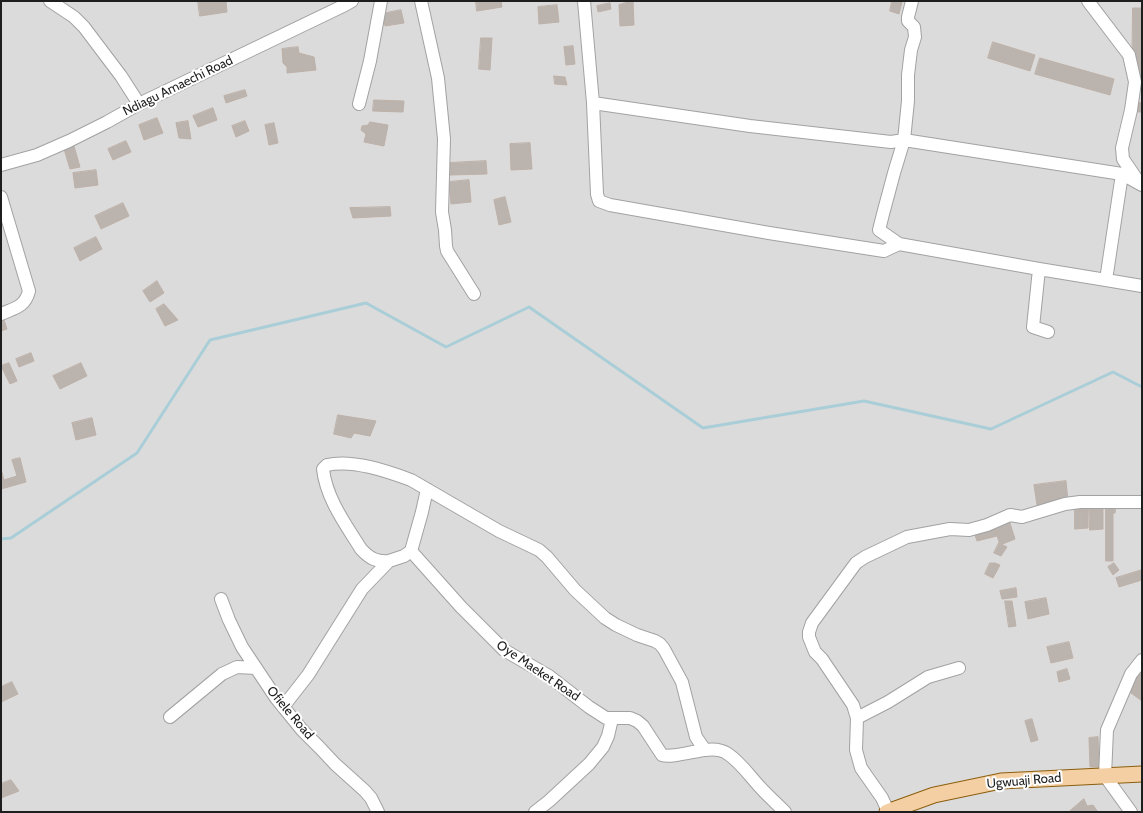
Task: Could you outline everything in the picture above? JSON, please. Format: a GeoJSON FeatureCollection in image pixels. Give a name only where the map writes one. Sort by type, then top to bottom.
{"type":"FeatureCollection","features":[{"type":"Feature","properties":{"kind":"main road","name":"Ugwuaji Road"},"geometry":{"type":"LineString","coordinates":[[887,812],[934,795],[1001,780],[1142,774]]}},
{"type":"Feature","properties":{"kind":"street"},"geometry":{"type":"LineString","coordinates":[[50,1],[74,17],[84,27],[121,76],[139,104]]}},
{"type":"Feature","properties":{"kind":"street","name":"Ndiagu Amaechi Road"},"geometry":{"type":"LineString","coordinates":[[1,165],[37,155],[69,141],[139,104],[352,1]]}},
{"type":"Feature","properties":{"kind":"street"},"geometry":{"type":"LineString","coordinates":[[359,104],[370,62],[381,1]]}},
{"type":"Feature","properties":{"kind":"street"},"geometry":{"type":"LineString","coordinates":[[421,1],[438,78],[444,139],[442,212],[446,246],[447,251],[474,294]]}},
{"type":"Feature","properties":{"kind":"street"},"geometry":{"type":"LineString","coordinates":[[584,1],[593,103],[597,194],[599,201],[610,205],[663,215],[884,251],[899,244]]}},
{"type":"Feature","properties":{"kind":"street"},"geometry":{"type":"LineString","coordinates":[[912,1],[908,21],[914,28],[914,37],[908,75],[908,100],[904,140],[892,180],[880,230],[899,244],[1142,286]]}},
{"type":"Feature","properties":{"kind":"street"},"geometry":{"type":"LineString","coordinates":[[1088,1],[1129,55],[1135,82],[1131,110],[1122,148],[1123,159],[1141,185]]}},
{"type":"Feature","properties":{"kind":"street"},"geometry":{"type":"LineString","coordinates":[[593,103],[750,126],[891,142],[904,140],[1122,174],[1141,185]]}},
{"type":"Feature","properties":{"kind":"street"},"geometry":{"type":"LineString","coordinates":[[1106,280],[1122,174]]}},
{"type":"Feature","properties":{"kind":"street"},"geometry":{"type":"LineString","coordinates":[[1,197],[29,291],[27,299],[21,306],[1,314]]}},
{"type":"Feature","properties":{"kind":"street"},"geometry":{"type":"LineString","coordinates":[[1040,269],[1033,327],[1048,332]]}},
{"type":"Feature","properties":{"kind":"street"},"geometry":{"type":"LineString","coordinates":[[427,489],[411,551],[404,556],[389,561],[374,560],[367,556],[361,549],[331,497],[326,485],[323,469],[325,466],[332,464],[354,464],[397,475],[427,489],[499,531],[539,550],[547,557],[575,590],[605,618],[637,635],[656,641],[660,644],[682,682],[696,737],[705,750]]}},
{"type":"Feature","properties":{"kind":"street"},"geometry":{"type":"LineString","coordinates":[[887,812],[882,798],[865,774],[859,761],[856,750],[857,718],[853,705],[822,659],[815,652],[809,637],[812,623],[856,563],[865,557],[907,537],[950,529],[969,530],[987,525],[1010,515],[1022,517],[1065,504],[1080,502],[1142,502]]}},
{"type":"Feature","properties":{"kind":"street","name":"Oye Maeket Road"},"geometry":{"type":"LineString","coordinates":[[411,551],[498,645],[513,656],[549,676],[589,707],[606,718],[630,718],[637,721],[643,726],[662,755],[666,756],[716,749],[727,754],[737,762],[785,812]]}},
{"type":"Feature","properties":{"kind":"street"},"geometry":{"type":"LineString","coordinates":[[283,707],[308,675],[362,589],[389,561]]}},
{"type":"Feature","properties":{"kind":"street","name":"Ofiele Road"},"geometry":{"type":"LineString","coordinates":[[221,599],[242,647],[283,707],[302,730],[335,764],[365,791],[371,798],[378,812]]}},
{"type":"Feature","properties":{"kind":"street"},"geometry":{"type":"LineString","coordinates":[[1132,812],[1105,776],[1107,730],[1132,674],[1142,660]]}},
{"type":"Feature","properties":{"kind":"street"},"geometry":{"type":"LineString","coordinates":[[170,717],[222,674],[237,667],[256,668]]}},
{"type":"Feature","properties":{"kind":"street"},"geometry":{"type":"LineString","coordinates":[[857,718],[888,702],[928,677],[959,668]]}},
{"type":"Feature","properties":{"kind":"street"},"geometry":{"type":"LineString","coordinates":[[535,812],[590,764],[608,736],[612,719]]}},
{"type":"Feature","properties":{"kind":"shaded area"},"geometry":{"type":"Polygon","coordinates":[[[1,1],[1142,1],[1142,812],[1,812],[1,1]]]}},
{"type":"Feature","properties":{"kind":"building"},"geometry":{"type":"Polygon","coordinates":[[[198,1],[226,1],[227,12],[200,16],[198,1]]]}},
{"type":"Feature","properties":{"kind":"building"},"geometry":{"type":"Polygon","coordinates":[[[476,1],[501,1],[502,7],[477,11],[476,1]]]}},
{"type":"Feature","properties":{"kind":"building"},"geometry":{"type":"Polygon","coordinates":[[[633,1],[634,25],[620,26],[619,5],[633,1]]]}},
{"type":"Feature","properties":{"kind":"building"},"geometry":{"type":"Polygon","coordinates":[[[892,1],[902,2],[899,14],[890,11],[892,1]]]}},
{"type":"Feature","properties":{"kind":"building"},"geometry":{"type":"Polygon","coordinates":[[[610,3],[611,9],[598,12],[597,6],[610,3]]]}},
{"type":"Feature","properties":{"kind":"building"},"geometry":{"type":"Polygon","coordinates":[[[557,5],[559,22],[539,24],[538,7],[557,5]]]}},
{"type":"Feature","properties":{"kind":"building"},"geometry":{"type":"Polygon","coordinates":[[[1133,8],[1142,8],[1142,81],[1132,81],[1133,8]]]}},
{"type":"Feature","properties":{"kind":"building"},"geometry":{"type":"Polygon","coordinates":[[[401,10],[404,23],[385,26],[382,14],[401,10]]]}},
{"type":"Feature","properties":{"kind":"building"},"geometry":{"type":"Polygon","coordinates":[[[481,38],[492,38],[490,70],[479,69],[481,38]]]}},
{"type":"Feature","properties":{"kind":"building"},"geometry":{"type":"Polygon","coordinates":[[[993,42],[1035,55],[1030,71],[988,58],[993,42]]]}},
{"type":"Feature","properties":{"kind":"building"},"geometry":{"type":"Polygon","coordinates":[[[573,46],[575,64],[566,65],[564,47],[573,46]]]}},
{"type":"Feature","properties":{"kind":"building"},"geometry":{"type":"Polygon","coordinates":[[[298,47],[299,53],[314,57],[316,70],[287,73],[287,67],[283,63],[282,49],[298,47]]]}},
{"type":"Feature","properties":{"kind":"building"},"geometry":{"type":"Polygon","coordinates":[[[1040,58],[1114,79],[1110,95],[1035,74],[1040,58]]]}},
{"type":"Feature","properties":{"kind":"building"},"geometry":{"type":"Polygon","coordinates":[[[554,76],[565,77],[567,85],[555,84],[554,76]]]}},
{"type":"Feature","properties":{"kind":"building"},"geometry":{"type":"Polygon","coordinates":[[[245,90],[247,96],[226,103],[224,96],[245,90]]]}},
{"type":"Feature","properties":{"kind":"building"},"geometry":{"type":"Polygon","coordinates":[[[374,100],[404,101],[403,112],[373,111],[374,100]]]}},
{"type":"Feature","properties":{"kind":"building"},"geometry":{"type":"Polygon","coordinates":[[[1135,102],[1142,103],[1142,112],[1134,112],[1135,102]]]}},
{"type":"Feature","properties":{"kind":"building"},"geometry":{"type":"Polygon","coordinates":[[[213,108],[217,120],[198,127],[193,116],[213,108]]]}},
{"type":"Feature","properties":{"kind":"building"},"geometry":{"type":"Polygon","coordinates":[[[157,118],[163,133],[144,140],[139,125],[157,118]]]}},
{"type":"Feature","properties":{"kind":"building"},"geometry":{"type":"Polygon","coordinates":[[[188,121],[191,139],[179,138],[176,123],[188,121]]]}},
{"type":"Feature","properties":{"kind":"building"},"geometry":{"type":"Polygon","coordinates":[[[245,121],[249,131],[236,137],[232,126],[245,121]]]}},
{"type":"Feature","properties":{"kind":"building"},"geometry":{"type":"Polygon","coordinates":[[[370,122],[388,125],[384,146],[364,142],[366,134],[361,130],[362,126],[368,125],[370,122]]]}},
{"type":"Feature","properties":{"kind":"building"},"geometry":{"type":"Polygon","coordinates":[[[274,123],[278,143],[269,145],[265,125],[274,123]]]}},
{"type":"Feature","properties":{"kind":"building"},"geometry":{"type":"Polygon","coordinates":[[[126,141],[131,152],[113,160],[108,149],[126,141]]]}},
{"type":"Feature","properties":{"kind":"building"},"geometry":{"type":"Polygon","coordinates":[[[530,143],[532,169],[511,170],[510,144],[530,143]]]}},
{"type":"Feature","properties":{"kind":"building"},"geometry":{"type":"Polygon","coordinates":[[[74,146],[80,167],[70,169],[64,149],[74,146]]]}},
{"type":"Feature","properties":{"kind":"building"},"geometry":{"type":"Polygon","coordinates":[[[486,161],[487,174],[450,175],[449,163],[486,161]]]}},
{"type":"Feature","properties":{"kind":"building"},"geometry":{"type":"Polygon","coordinates":[[[96,170],[98,185],[75,188],[73,173],[96,170]]]}},
{"type":"Feature","properties":{"kind":"building"},"geometry":{"type":"Polygon","coordinates":[[[469,180],[471,202],[451,204],[449,182],[469,180]]]}},
{"type":"Feature","properties":{"kind":"building"},"geometry":{"type":"Polygon","coordinates":[[[505,197],[511,222],[499,225],[494,200],[505,197]]]}},
{"type":"Feature","properties":{"kind":"building"},"geometry":{"type":"Polygon","coordinates":[[[123,203],[129,216],[101,229],[95,216],[123,203]]]}},
{"type":"Feature","properties":{"kind":"building"},"geometry":{"type":"Polygon","coordinates":[[[390,207],[391,216],[353,218],[350,208],[390,207]]]}},
{"type":"Feature","properties":{"kind":"building"},"geometry":{"type":"Polygon","coordinates":[[[96,237],[102,249],[80,261],[74,248],[96,237]]]}},
{"type":"Feature","properties":{"kind":"building"},"geometry":{"type":"Polygon","coordinates":[[[157,281],[164,293],[150,302],[143,291],[157,281]]]}},
{"type":"Feature","properties":{"kind":"building"},"geometry":{"type":"Polygon","coordinates":[[[164,304],[178,320],[165,326],[156,309],[164,304]]]}},
{"type":"Feature","properties":{"kind":"building"},"geometry":{"type":"Polygon","coordinates":[[[4,320],[7,329],[1,331],[1,321],[4,320]]]}},
{"type":"Feature","properties":{"kind":"building"},"geometry":{"type":"Polygon","coordinates":[[[31,353],[34,361],[19,367],[16,359],[31,353]]]}},
{"type":"Feature","properties":{"kind":"building"},"geometry":{"type":"Polygon","coordinates":[[[9,363],[17,381],[10,384],[1,366],[9,363]]]}},
{"type":"Feature","properties":{"kind":"building"},"geometry":{"type":"Polygon","coordinates":[[[81,363],[87,376],[60,389],[53,376],[81,363]]]}},
{"type":"Feature","properties":{"kind":"building"},"geometry":{"type":"Polygon","coordinates":[[[338,415],[376,421],[370,436],[354,433],[351,438],[334,434],[338,415]]]}},
{"type":"Feature","properties":{"kind":"building"},"geometry":{"type":"Polygon","coordinates":[[[92,418],[96,435],[76,440],[72,423],[92,418]]]}},
{"type":"Feature","properties":{"kind":"building"},"geometry":{"type":"Polygon","coordinates":[[[20,458],[26,482],[1,489],[1,469],[4,480],[17,476],[12,460],[20,458]]]}},
{"type":"Feature","properties":{"kind":"building"},"geometry":{"type":"Polygon","coordinates":[[[1066,481],[1068,501],[1037,505],[1034,485],[1066,481]]]}},
{"type":"Feature","properties":{"kind":"building"},"geometry":{"type":"Polygon","coordinates":[[[1106,505],[1116,505],[1115,513],[1113,513],[1113,561],[1106,561],[1106,505]]]}},
{"type":"Feature","properties":{"kind":"building"},"geometry":{"type":"Polygon","coordinates":[[[1075,506],[1088,506],[1088,528],[1075,529],[1075,506]]]}},
{"type":"Feature","properties":{"kind":"building"},"geometry":{"type":"Polygon","coordinates":[[[1089,506],[1103,506],[1103,529],[1090,530],[1089,506]]]}},
{"type":"Feature","properties":{"kind":"building"},"geometry":{"type":"Polygon","coordinates":[[[1009,520],[1015,539],[1000,545],[994,526],[1009,520]]]}},
{"type":"Feature","properties":{"kind":"building"},"geometry":{"type":"Polygon","coordinates":[[[994,526],[997,536],[977,541],[974,532],[994,526]]]}},
{"type":"Feature","properties":{"kind":"building"},"geometry":{"type":"Polygon","coordinates":[[[999,543],[1007,547],[1001,556],[994,553],[999,543]]]}},
{"type":"Feature","properties":{"kind":"building"},"geometry":{"type":"Polygon","coordinates":[[[990,563],[1000,565],[993,578],[985,574],[990,563]]]}},
{"type":"Feature","properties":{"kind":"building"},"geometry":{"type":"Polygon","coordinates":[[[1114,563],[1119,570],[1113,575],[1108,567],[1114,563]]]}},
{"type":"Feature","properties":{"kind":"building"},"geometry":{"type":"Polygon","coordinates":[[[1142,570],[1142,580],[1119,587],[1116,578],[1142,570]]]}},
{"type":"Feature","properties":{"kind":"building"},"geometry":{"type":"Polygon","coordinates":[[[1016,588],[1017,597],[1002,599],[1000,591],[1016,588]]]}},
{"type":"Feature","properties":{"kind":"building"},"geometry":{"type":"Polygon","coordinates":[[[1046,598],[1049,614],[1028,619],[1025,602],[1046,598]]]}},
{"type":"Feature","properties":{"kind":"building"},"geometry":{"type":"Polygon","coordinates":[[[1005,601],[1012,601],[1016,626],[1009,627],[1005,601]]]}},
{"type":"Feature","properties":{"kind":"building"},"geometry":{"type":"Polygon","coordinates":[[[1069,642],[1073,658],[1051,663],[1047,647],[1069,642]]]}},
{"type":"Feature","properties":{"kind":"building"},"geometry":{"type":"Polygon","coordinates":[[[1067,669],[1070,679],[1059,682],[1057,672],[1067,669]]]}},
{"type":"Feature","properties":{"kind":"building"},"geometry":{"type":"Polygon","coordinates":[[[1142,670],[1142,701],[1127,690],[1142,670]]]}},
{"type":"Feature","properties":{"kind":"building"},"geometry":{"type":"Polygon","coordinates":[[[12,682],[18,694],[1,702],[1,687],[12,682]]]}},
{"type":"Feature","properties":{"kind":"building"},"geometry":{"type":"Polygon","coordinates":[[[1032,719],[1038,740],[1031,742],[1025,721],[1032,719]]]}},
{"type":"Feature","properties":{"kind":"building"},"geometry":{"type":"Polygon","coordinates":[[[1098,737],[1099,767],[1090,767],[1089,738],[1098,737]]]}},
{"type":"Feature","properties":{"kind":"building"},"geometry":{"type":"Polygon","coordinates":[[[11,780],[19,791],[1,798],[1,784],[11,780]]]}},
{"type":"Feature","properties":{"kind":"building"},"geometry":{"type":"Polygon","coordinates":[[[1084,799],[1087,806],[1093,805],[1098,812],[1070,812],[1070,811],[1084,799]]]}},
{"type":"Feature","properties":{"kind":"waterway"},"geometry":{"type":"LineString","coordinates":[[1,539],[11,538],[137,453],[210,340],[366,303],[446,347],[529,307],[703,428],[864,401],[991,429],[1113,372],[1142,387]]}}]}
